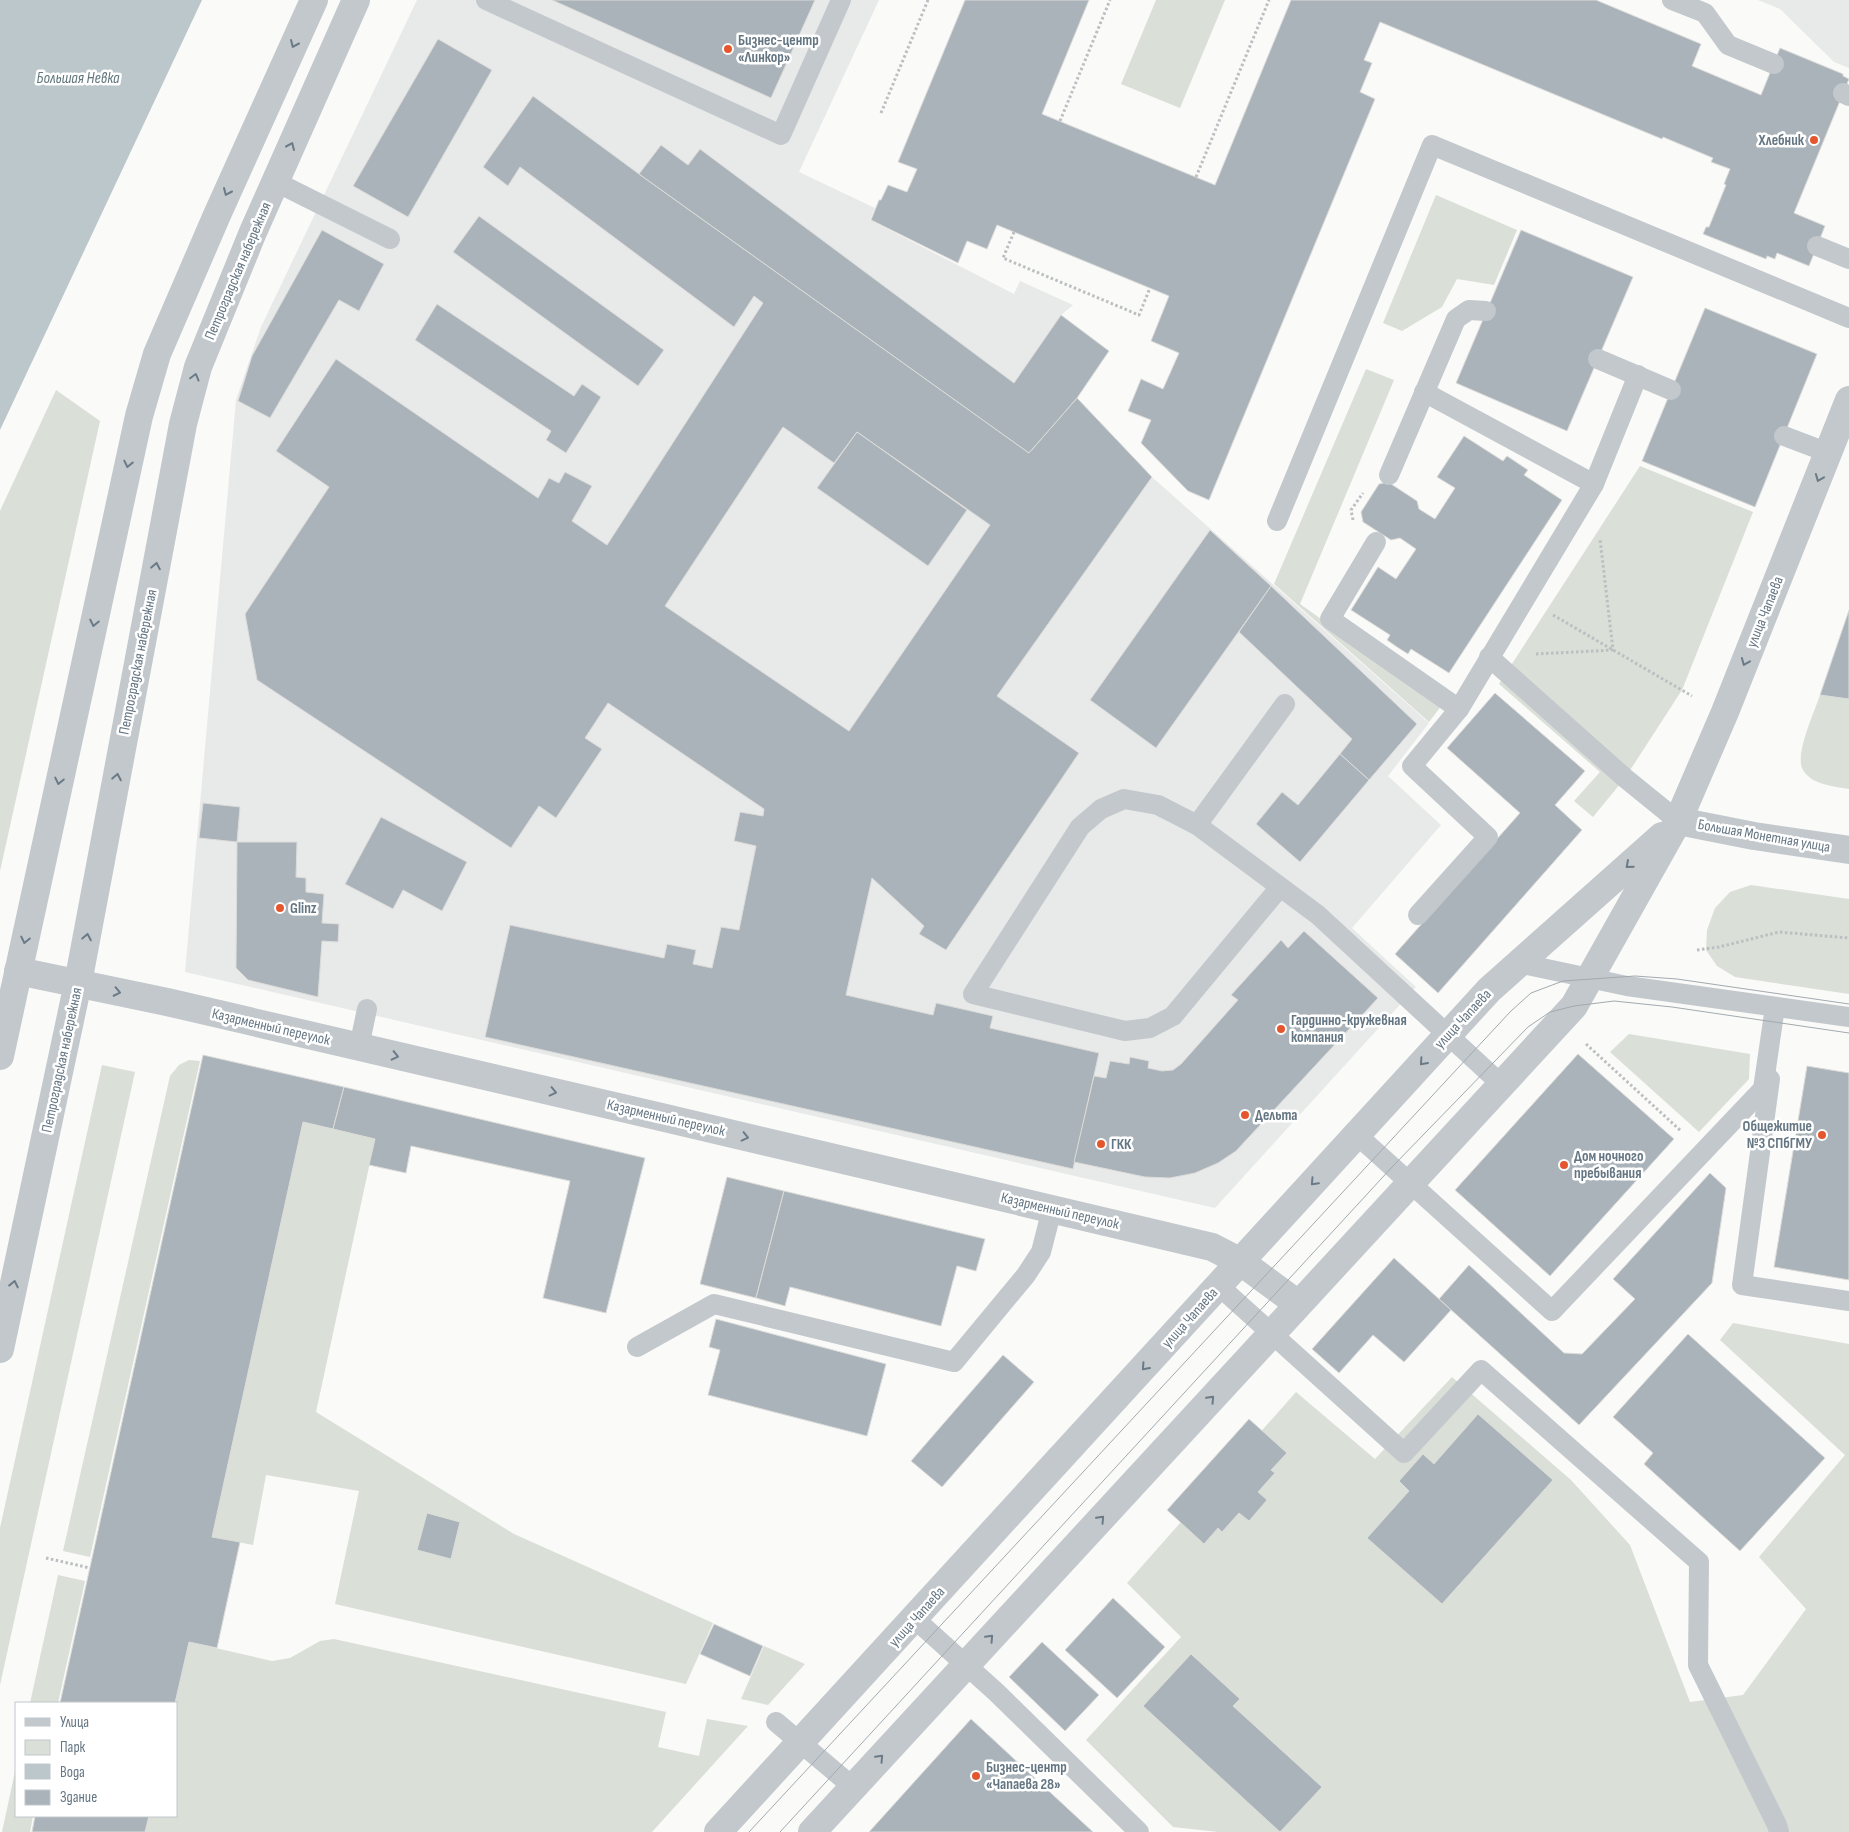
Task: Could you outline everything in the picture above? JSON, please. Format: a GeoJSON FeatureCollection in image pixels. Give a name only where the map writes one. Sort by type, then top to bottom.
{"type":"FeatureCollection","features":[{"type":"Feature","properties":{"kind":"street"},"geometry":{"type":"LineString","coordinates":[[0,1056],[139,416],[157,354],[216,215],[314,0]]}},
{"type":"Feature","properties":{"kind":"street","name":"Петроградская набережная"},"geometry":{"type":"LineString","coordinates":[[0,1349],[78,984],[183,424],[198,367],[276,182],[356,0]]}},
{"type":"Feature","properties":{"kind":"street","name":"улица Чапаева"},"geometry":{"type":"LineString","coordinates":[[812,1832],[1574,1006],[1678,822],[1725,712],[1849,400]]}},
{"type":"Feature","properties":{"kind":"street","name":"улица Чапаева"},"geometry":{"type":"LineString","coordinates":[[718,1832],[802,1743],[1489,990],[1678,822]]}},
{"type":"Feature","properties":{"kind":"street","name":"Большая Монетная улица"},"geometry":{"type":"LineString","coordinates":[[1678,822],[1754,836],[1849,850]]}},
{"type":"Feature","properties":{"kind":"street","name":"Казарменный переулок"},"geometry":{"type":"LineString","coordinates":[[18,971],[359,1048],[1212,1248],[1241,1262],[1298,1304]]}},
{"type":"Feature","properties":{"kind":"lane"},"geometry":{"type":"LineString","coordinates":[[486,0],[781,135],[841,0]]}},
{"type":"Feature","properties":{"kind":"lane"},"geometry":{"type":"LineString","coordinates":[[1672,0],[1705,13],[1728,45],[1774,64]]}},
{"type":"Feature","properties":{"kind":"lane"},"geometry":{"type":"LineString","coordinates":[[1277,521],[1432,145],[1849,318]]}},
{"type":"Feature","properties":{"kind":"lane"},"geometry":{"type":"LineString","coordinates":[[276,182],[390,239]]}},
{"type":"Feature","properties":{"kind":"lane"},"geometry":{"type":"LineString","coordinates":[[1817,246],[1849,259]]}},
{"type":"Feature","properties":{"kind":"lane"},"geometry":{"type":"LineString","coordinates":[[1389,475],[1456,319],[1469,310],[1486,312]]}},
{"type":"Feature","properties":{"kind":"lane"},"geometry":{"type":"LineString","coordinates":[[1598,359],[1671,390]]}},
{"type":"Feature","properties":{"kind":"lane"},"geometry":{"type":"LineString","coordinates":[[1418,915],[1488,838],[1412,766],[1459,709],[1594,484],[1638,375]]}},
{"type":"Feature","properties":{"kind":"lane"},"geometry":{"type":"LineString","coordinates":[[1424,392],[1594,484]]}},
{"type":"Feature","properties":{"kind":"lane"},"geometry":{"type":"LineString","coordinates":[[1784,436],[1829,453]]}},
{"type":"Feature","properties":{"kind":"lane"},"geometry":{"type":"LineString","coordinates":[[1376,542],[1330,619],[1459,709]]}},
{"type":"Feature","properties":{"kind":"lane"},"geometry":{"type":"LineString","coordinates":[[1489,657],[1678,822]]}},
{"type":"Feature","properties":{"kind":"lane"},"geometry":{"type":"LineString","coordinates":[[1197,825],[1285,704]]}},
{"type":"Feature","properties":{"kind":"lane"},"geometry":{"type":"LineString","coordinates":[[1280,887],[1173,1016],[1150,1028],[1125,1031],[972,994],[1080,827],[1101,809],[1124,799],[1158,805],[1197,825],[1318,915],[1501,1084]]}},
{"type":"Feature","properties":{"kind":"lane"},"geometry":{"type":"LineString","coordinates":[[1518,963],[1590,979],[1849,1017]]}},
{"type":"Feature","properties":{"kind":"lane"},"geometry":{"type":"LineString","coordinates":[[1357,1135],[1552,1311],[1763,1088],[1778,1007]]}},
{"type":"Feature","properties":{"kind":"lane"},"geometry":{"type":"LineString","coordinates":[[1778,1007],[1742,1284],[1849,1302]]}},
{"type":"Feature","properties":{"kind":"lane"},"geometry":{"type":"LineString","coordinates":[[359,1048],[367,1009]]}},
{"type":"Feature","properties":{"kind":"lane"},"geometry":{"type":"LineString","coordinates":[[637,1348],[714,1304],[954,1362],[1026,1275],[1041,1252],[1052,1209]]}},
{"type":"Feature","properties":{"kind":"lane"},"geometry":{"type":"LineString","coordinates":[[1219,1286],[1404,1453],[1481,1370],[1699,1562],[1698,1665],[1779,1832]]}},
{"type":"Feature","properties":{"kind":"lane"},"geometry":{"type":"LineString","coordinates":[[915,1619],[996,1692],[1139,1832]]}},
{"type":"Feature","properties":{"kind":"lane"},"geometry":{"type":"LineString","coordinates":[[776,1722],[853,1788]]}},
{"type":"Feature","properties":{"kind":"path"},"geometry":{"type":"LineString","coordinates":[[881,113],[928,0]]}},
{"type":"Feature","properties":{"kind":"path"},"geometry":{"type":"LineString","coordinates":[[1060,121],[1110,0]]}},
{"type":"Feature","properties":{"kind":"path"},"geometry":{"type":"LineString","coordinates":[[1196,178],[1269,0]]}},
{"type":"Feature","properties":{"kind":"path"},"geometry":{"type":"LineString","coordinates":[[1014,232],[1003,258],[1139,315],[1150,288]]}},
{"type":"Feature","properties":{"kind":"path"},"geometry":{"type":"LineString","coordinates":[[1376,542],[1356,530],[1351,510],[1372,478],[1389,475]]}},
{"type":"Feature","properties":{"kind":"path"},"geometry":{"type":"LineString","coordinates":[[1594,484],[1613,650]]}},
{"type":"Feature","properties":{"kind":"path"},"geometry":{"type":"LineString","coordinates":[[1524,598],[1692,696]]}},
{"type":"Feature","properties":{"kind":"path"},"geometry":{"type":"LineString","coordinates":[[1489,657],[1613,650]]}},
{"type":"Feature","properties":{"kind":"path"},"geometry":{"type":"LineString","coordinates":[[1697,950],[1719,947],[1779,932],[1849,938]]}},
{"type":"Feature","properties":{"kind":"path"},"geometry":{"type":"LineString","coordinates":[[1579,1038],[1704,1151]]}},
{"type":"Feature","properties":{"kind":"path"},"geometry":{"type":"LineString","coordinates":[[46,1558],[90,1568]]}},
{"type":"Feature","properties":{"kind":"shaded area"},"geometry":{"type":"Polygon","coordinates":[[[417,0],[879,0],[799,172],[875,208],[870,220],[1014,294],[1020,281],[1073,305],[1061,315],[1109,351],[1077,398],[1152,477],[1429,723],[1388,776],[1441,825],[1352,928],[1416,987],[1215,1208],[185,972],[236,400],[261,327],[417,0]]]}},
{"type":"Feature","properties":{"kind":"shaded area"},"geometry":{"type":"Polygon","coordinates":[[[1758,0],[1849,0],[1849,68],[1834,62],[1780,9],[1758,0]]]}},
{"type":"Feature","properties":{"kind":"green space"},"geometry":{"type":"Polygon","coordinates":[[[1156,0],[1225,0],[1180,108],[1121,84],[1156,0]]]}},
{"type":"Feature","properties":{"kind":"green space"},"geometry":{"type":"Polygon","coordinates":[[[1436,195],[1517,230],[1494,285],[1457,279],[1442,307],[1402,331],[1383,323],[1436,195]]]}},
{"type":"Feature","properties":{"kind":"green space"},"geometry":{"type":"Polygon","coordinates":[[[1366,369],[1394,380],[1300,604],[1442,705],[1429,722],[1274,584],[1366,369]]]}},
{"type":"Feature","properties":{"kind":"green space"},"geometry":{"type":"Polygon","coordinates":[[[56,390],[100,421],[0,871],[0,511],[56,390]]]}},
{"type":"Feature","properties":{"kind":"green space"},"geometry":{"type":"Polygon","coordinates":[[[1640,466],[1753,512],[1682,690],[1625,778],[1593,817],[1574,801],[1600,772],[1499,684],[1640,466]]]}},
{"type":"Feature","properties":{"kind":"green space"},"geometry":{"type":"Polygon","coordinates":[[[1820,695],[1849,699],[1849,789],[1817,782],[1803,770],[1801,754],[1803,744],[1820,695]]]}},
{"type":"Feature","properties":{"kind":"green space"},"geometry":{"type":"Polygon","coordinates":[[[1751,885],[1849,899],[1849,994],[1735,977],[1717,966],[1706,950],[1707,930],[1715,908],[1730,892],[1751,885]]]}},
{"type":"Feature","properties":{"kind":"green space"},"geometry":{"type":"Polygon","coordinates":[[[1629,1034],[1750,1054],[1749,1079],[1699,1132],[1610,1052],[1629,1034]]]}},
{"type":"Feature","properties":{"kind":"green space"},"geometry":{"type":"Polygon","coordinates":[[[189,1060],[200,1061],[90,1557],[63,1551],[170,1076],[179,1065],[189,1060]]]}},
{"type":"Feature","properties":{"kind":"green space"},"geometry":{"type":"Polygon","coordinates":[[[102,1065],[135,1072],[0,1685],[0,1528],[102,1065]]]}},
{"type":"Feature","properties":{"kind":"green space"},"geometry":{"type":"Polygon","coordinates":[[[303,1122],[375,1139],[316,1412],[514,1534],[713,1623],[686,1684],[335,1604],[359,1491],[266,1475],[253,1545],[212,1537],[303,1122]],[[427,1513],[451,1558],[460,1522],[427,1513]]]}},
{"type":"Feature","properties":{"kind":"green space"},"geometry":{"type":"Polygon","coordinates":[[[1733,1323],[1849,1344],[1849,1832],[1218,1832],[1173,1827],[1086,1740],[1181,1637],[1127,1583],[1296,1392],[1375,1459],[1452,1377],[1571,1480],[1630,1545],[1690,1702],[1743,1695],[1806,1609],[1759,1557],[1845,1455],[1720,1340],[1733,1323]]]}},
{"type":"Feature","properties":{"kind":"green space"},"geometry":{"type":"Polygon","coordinates":[[[58,1575],[85,1581],[58,1702],[30,1702],[58,1575]]]}},
{"type":"Feature","properties":{"kind":"green space"},"geometry":{"type":"Polygon","coordinates":[[[334,1639],[666,1712],[658,1747],[699,1756],[707,1719],[748,1726],[652,1832],[145,1832],[149,1817],[178,1817],[178,1702],[175,1702],[189,1642],[272,1661],[290,1658],[320,1641],[334,1639]]]}},
{"type":"Feature","properties":{"kind":"green space"},"geometry":{"type":"Polygon","coordinates":[[[764,1646],[805,1664],[768,1705],[741,1699],[764,1646]]]}},
{"type":"Feature","properties":{"kind":"green space"},"geometry":{"type":"Polygon","coordinates":[[[15,1772],[15,1817],[33,1817],[30,1832],[2,1832],[15,1772]]]}},
{"type":"Feature","properties":{"kind":"water","name":"Большая Невка"},"geometry":{"type":"Polygon","coordinates":[[[0,0],[202,0],[0,430],[0,0]]]}},
{"type":"Feature","properties":{"kind":"building","name":"Бизнес-центр «Линкор»"},"geometry":{"type":"Polygon","coordinates":[[[552,0],[815,0],[771,98],[552,0]]]}},
{"type":"Feature","properties":{"kind":"building"},"geometry":{"type":"Polygon","coordinates":[[[965,0],[1089,0],[1042,114],[1215,185],[1291,0],[1596,0],[1701,44],[1692,66],[1761,95],[1780,48],[1843,74],[1843,76],[1849,79],[1794,213],[1825,226],[1809,266],[1777,253],[1775,259],[1767,256],[1766,259],[1703,234],[1706,227],[1709,227],[1726,185],[1724,184],[1730,169],[1711,162],[1713,158],[1663,137],[1662,139],[1380,22],[1364,60],[1372,63],[1360,92],[1375,99],[1209,500],[1188,491],[1141,443],[1151,420],[1128,411],[1141,379],[1163,389],[1179,353],[1151,341],[1169,296],[997,225],[987,249],[967,241],[958,263],[871,220],[879,200],[881,200],[888,185],[907,192],[917,169],[898,162],[965,0]]]}},
{"type":"Feature","properties":{"kind":"building"},"geometry":{"type":"Polygon","coordinates":[[[438,39],[492,70],[408,217],[353,186],[438,39]]]}},
{"type":"Feature","properties":{"kind":"building"},"geometry":{"type":"Polygon","coordinates":[[[533,96],[1029,453],[1077,398],[1152,477],[997,696],[1079,753],[946,950],[919,934],[924,926],[872,878],[846,995],[933,1015],[936,1003],[993,1016],[990,1028],[1099,1053],[1073,1169],[485,1037],[510,925],[664,958],[667,944],[696,950],[693,964],[712,968],[721,927],[739,930],[756,846],[734,841],[740,812],[763,816],[764,809],[608,703],[585,738],[602,749],[556,818],[539,806],[511,848],[257,680],[245,614],[329,487],[276,451],[336,359],[538,498],[549,478],[559,483],[565,472],[592,486],[572,521],[607,545],[763,303],[754,296],[734,327],[520,167],[508,186],[483,167],[533,96]],[[783,427],[665,606],[849,731],[990,525],[857,432],[834,463],[783,427]]]}},
{"type":"Feature","properties":{"kind":"building"},"geometry":{"type":"Polygon","coordinates":[[[661,145],[688,165],[700,149],[1014,383],[1061,315],[1109,351],[1077,398],[1029,453],[639,174],[661,145]]]}},
{"type":"Feature","properties":{"kind":"building"},"geometry":{"type":"Polygon","coordinates":[[[479,216],[664,350],[638,386],[453,252],[479,216]]]}},
{"type":"Feature","properties":{"kind":"building"},"geometry":{"type":"Polygon","coordinates":[[[322,230],[384,264],[359,311],[339,300],[270,418],[238,401],[252,356],[322,230]]]}},
{"type":"Feature","properties":{"kind":"building"},"geometry":{"type":"Polygon","coordinates":[[[1521,230],[1633,277],[1567,431],[1456,383],[1521,230]]]}},
{"type":"Feature","properties":{"kind":"building"},"geometry":{"type":"Polygon","coordinates":[[[437,304],[574,396],[582,384],[601,397],[566,453],[546,440],[551,431],[415,340],[437,304]]]}},
{"type":"Feature","properties":{"kind":"building"},"geometry":{"type":"Polygon","coordinates":[[[1705,308],[1817,354],[1755,507],[1642,461],[1705,308]]]}},
{"type":"Feature","properties":{"kind":"building"},"geometry":{"type":"Polygon","coordinates":[[[857,432],[967,510],[928,566],[817,488],[857,432]]]}},
{"type":"Feature","properties":{"kind":"building"},"geometry":{"type":"Polygon","coordinates":[[[1464,436],[1503,461],[1507,456],[1528,470],[1524,475],[1562,500],[1449,673],[1411,649],[1408,654],[1397,647],[1387,640],[1390,635],[1351,610],[1378,567],[1396,579],[1416,549],[1400,538],[1391,540],[1363,522],[1361,512],[1379,484],[1388,482],[1417,501],[1419,509],[1435,519],[1455,488],[1437,477],[1464,436]]]}},
{"type":"Feature","properties":{"kind":"building"},"geometry":{"type":"Polygon","coordinates":[[[1210,530],[1271,586],[1156,748],[1090,700],[1210,530]]]}},
{"type":"Feature","properties":{"kind":"building"},"geometry":{"type":"Polygon","coordinates":[[[1271,586],[1417,724],[1369,780],[1340,754],[1352,739],[1239,632],[1271,586]]]}},
{"type":"Feature","properties":{"kind":"building"},"geometry":{"type":"Polygon","coordinates":[[[1849,610],[1849,699],[1820,695],[1849,610]]]}},
{"type":"Feature","properties":{"kind":"building"},"geometry":{"type":"Polygon","coordinates":[[[1495,693],[1585,771],[1555,805],[1582,830],[1438,993],[1395,954],[1520,813],[1447,748],[1495,693]]]}},
{"type":"Feature","properties":{"kind":"building"},"geometry":{"type":"Polygon","coordinates":[[[1340,754],[1369,780],[1300,862],[1256,824],[1282,792],[1298,805],[1340,754]]]}},
{"type":"Feature","properties":{"kind":"building"},"geometry":{"type":"Polygon","coordinates":[[[203,803],[240,807],[237,842],[199,838],[203,803]]]}},
{"type":"Feature","properties":{"kind":"building"},"geometry":{"type":"Polygon","coordinates":[[[381,817],[467,862],[442,911],[403,890],[393,909],[345,884],[381,817]]]}},
{"type":"Feature","properties":{"kind":"building","name":"Glinz"},"geometry":{"type":"Polygon","coordinates":[[[237,842],[297,842],[296,877],[306,878],[306,892],[324,894],[322,923],[339,924],[338,942],[322,941],[318,997],[248,980],[236,968],[237,842]]]}},
{"type":"Feature","properties":{"kind":"building","name":"Гардинно-кружевная компания"},"geometry":{"type":"Polygon","coordinates":[[[1304,931],[1378,998],[1236,1151],[1218,1163],[1195,1173],[1170,1178],[1145,1177],[1074,1162],[1094,1076],[1106,1078],[1110,1061],[1129,1064],[1130,1057],[1149,1061],[1148,1068],[1162,1071],[1173,1070],[1181,1064],[1238,1000],[1231,995],[1281,940],[1288,948],[1304,931]]]}},
{"type":"Feature","properties":{"kind":"building","name":"Дом ночного пребывания"},"geometry":{"type":"Polygon","coordinates":[[[1578,1054],[1674,1139],[1550,1276],[1455,1190],[1578,1054]]]}},
{"type":"Feature","properties":{"kind":"building"},"geometry":{"type":"Polygon","coordinates":[[[203,1055],[344,1087],[333,1129],[303,1122],[212,1537],[240,1542],[217,1648],[189,1642],[175,1702],[60,1702],[203,1055]]]}},
{"type":"Feature","properties":{"kind":"building","name":"Общежитие №3 СПбГМУ"},"geometry":{"type":"Polygon","coordinates":[[[1807,1066],[1849,1073],[1849,1280],[1774,1267],[1807,1066]]]}},
{"type":"Feature","properties":{"kind":"building"},"geometry":{"type":"Polygon","coordinates":[[[344,1087],[645,1158],[606,1313],[543,1298],[570,1181],[411,1146],[406,1173],[369,1165],[375,1139],[333,1129],[344,1087]]]}},
{"type":"Feature","properties":{"kind":"building"},"geometry":{"type":"Polygon","coordinates":[[[1710,1173],[1726,1188],[1712,1283],[1579,1425],[1439,1299],[1469,1265],[1564,1353],[1582,1354],[1635,1299],[1613,1279],[1710,1173]]]}},
{"type":"Feature","properties":{"kind":"building"},"geometry":{"type":"Polygon","coordinates":[[[727,1177],[784,1191],[756,1298],[700,1284],[727,1177]]]}},
{"type":"Feature","properties":{"kind":"building"},"geometry":{"type":"Polygon","coordinates":[[[784,1191],[985,1239],[976,1271],[957,1266],[941,1326],[790,1287],[785,1306],[756,1298],[784,1191]]]}},
{"type":"Feature","properties":{"kind":"building"},"geometry":{"type":"Polygon","coordinates":[[[1394,1258],[1451,1310],[1404,1362],[1373,1335],[1339,1373],[1312,1349],[1394,1258]]]}},
{"type":"Feature","properties":{"kind":"building"},"geometry":{"type":"Polygon","coordinates":[[[716,1319],[886,1364],[867,1436],[708,1395],[720,1350],[709,1347],[716,1319]]]}},
{"type":"Feature","properties":{"kind":"building"},"geometry":{"type":"Polygon","coordinates":[[[1688,1334],[1825,1458],[1740,1551],[1644,1464],[1653,1453],[1613,1417],[1688,1334]]]}},
{"type":"Feature","properties":{"kind":"building"},"geometry":{"type":"Polygon","coordinates":[[[1003,1355],[1034,1382],[942,1487],[911,1461],[1003,1355]]]}},
{"type":"Feature","properties":{"kind":"building"},"geometry":{"type":"Polygon","coordinates":[[[1478,1414],[1553,1480],[1442,1604],[1367,1538],[1409,1491],[1399,1481],[1423,1454],[1434,1464],[1478,1414]]]}},
{"type":"Feature","properties":{"kind":"building"},"geometry":{"type":"Polygon","coordinates":[[[1249,1419],[1287,1453],[1271,1470],[1275,1473],[1258,1492],[1267,1500],[1249,1521],[1239,1513],[1222,1532],[1218,1528],[1204,1544],[1167,1510],[1249,1419]]]}},
{"type":"Feature","properties":{"kind":"building"},"geometry":{"type":"Polygon","coordinates":[[[427,1513],[460,1522],[451,1559],[417,1550],[427,1513]]]}},
{"type":"Feature","properties":{"kind":"building"},"geometry":{"type":"Polygon","coordinates":[[[1113,1598],[1165,1647],[1117,1698],[1065,1650],[1113,1598]]]}},
{"type":"Feature","properties":{"kind":"building"},"geometry":{"type":"Polygon","coordinates":[[[714,1624],[763,1646],[750,1676],[700,1654],[714,1624]]]}},
{"type":"Feature","properties":{"kind":"building"},"geometry":{"type":"Polygon","coordinates":[[[1042,1642],[1099,1695],[1065,1731],[1009,1677],[1042,1642]]]}},
{"type":"Feature","properties":{"kind":"building"},"geometry":{"type":"Polygon","coordinates":[[[1191,1654],[1240,1699],[1233,1706],[1322,1787],[1280,1832],[1143,1706],[1191,1654]]]}},
{"type":"Feature","properties":{"kind":"building","name":"Бизнес-центр «Чапаева 28»"},"geometry":{"type":"Polygon","coordinates":[[[971,1719],[1093,1832],[869,1832],[971,1719]]]}},
{"type":"Feature","properties":{"kind":"building"},"geometry":{"type":"Polygon","coordinates":[[[35,1817],[149,1817],[145,1832],[32,1832],[35,1817]]]}},
{"type":"Feature","properties":{"kind":"tram line"},"geometry":{"type":"LineString","coordinates":[[749,1832],[1511,1011],[1531,993],[1563,981],[1635,976],[1677,979],[1849,1004]]}},
{"type":"Feature","properties":{"kind":"tram line"},"geometry":{"type":"LineString","coordinates":[[780,1832],[1393,1166],[1528,1027],[1550,1012],[1574,1006],[1614,1001],[1672,1007],[1849,1033]]}},
{"type":"Feature","properties":{"kind":"place","name":"Бизнес-центр «Линкор»"},"geometry":{"type":"Point","coordinates":[728,49]}},
{"type":"Feature","properties":{"kind":"place","name":"Хлебник"},"geometry":{"type":"Point","coordinates":[1814,140]}},
{"type":"Feature","properties":{"kind":"place","name":"Glinz"},"geometry":{"type":"Point","coordinates":[280,908]}},
{"type":"Feature","properties":{"kind":"place","name":"Гардинно-кружевная компания"},"geometry":{"type":"Point","coordinates":[1281,1029]}},
{"type":"Feature","properties":{"kind":"place","name":"Дельта"},"geometry":{"type":"Point","coordinates":[1245,1115]}},
{"type":"Feature","properties":{"kind":"place","name":"Общежитие №3 СПбГМУ"},"geometry":{"type":"Point","coordinates":[1822,1135]}},
{"type":"Feature","properties":{"kind":"place","name":"ГКК"},"geometry":{"type":"Point","coordinates":[1101,1144]}},
{"type":"Feature","properties":{"kind":"place","name":"Дом ночного пребывания"},"geometry":{"type":"Point","coordinates":[1564,1165]}},
{"type":"Feature","properties":{"kind":"place","name":"Бизнес-центр «Чапаева 28»"},"geometry":{"type":"Point","coordinates":[976,1776]}}]}
